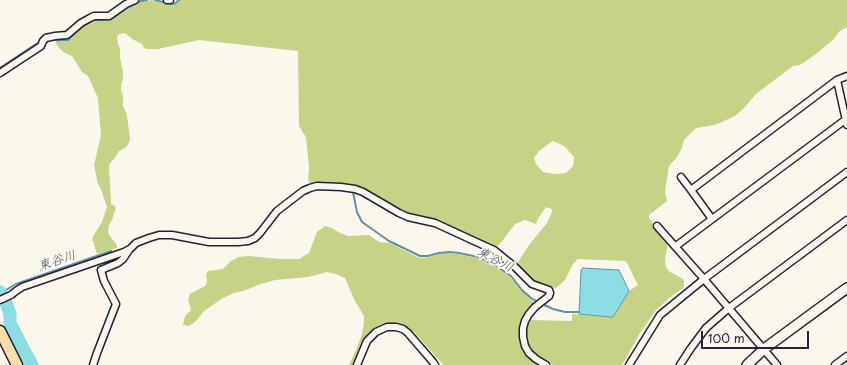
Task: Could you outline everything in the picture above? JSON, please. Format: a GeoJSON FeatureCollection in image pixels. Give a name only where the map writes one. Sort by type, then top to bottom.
{"type":"FeatureCollection","features":[{"type":"Feature","properties":{"kind":"main road"},"geometry":{"type":"LineString","coordinates":[[0,330],[17,365]]}},
{"type":"Feature","properties":{"kind":"street"},"geometry":{"type":"LineString","coordinates":[[0,73],[41,46],[46,38],[68,35],[81,23],[90,18],[109,16],[126,4],[135,0]]}},
{"type":"Feature","properties":{"kind":"street"},"geometry":{"type":"LineString","coordinates":[[691,190],[837,80],[847,76]]}},
{"type":"Feature","properties":{"kind":"street"},"geometry":{"type":"LineString","coordinates":[[676,246],[846,122],[837,80]]}},
{"type":"Feature","properties":{"kind":"street"},"geometry":{"type":"LineString","coordinates":[[629,365],[660,315],[704,279],[847,172]]}},
{"type":"Feature","properties":{"kind":"street"},"geometry":{"type":"LineString","coordinates":[[681,177],[712,219]]}},
{"type":"Feature","properties":{"kind":"street"},"geometry":{"type":"LineString","coordinates":[[93,365],[116,304],[104,281],[101,270],[118,263],[136,243],[159,235],[172,235],[209,242],[248,241],[260,234],[277,211],[303,191],[317,186],[355,189],[408,217],[435,223],[494,250],[515,267],[532,284],[549,290],[549,296],[535,307],[525,321],[523,328],[525,346],[536,359],[546,365]]}},
{"type":"Feature","properties":{"kind":"street"},"geometry":{"type":"LineString","coordinates":[[680,365],[706,328],[729,308],[847,220]]}},
{"type":"Feature","properties":{"kind":"street"},"geometry":{"type":"LineString","coordinates":[[657,226],[676,246],[777,365]]}},
{"type":"Feature","properties":{"kind":"street"},"geometry":{"type":"LineString","coordinates":[[0,300],[11,295],[22,287],[130,249]]}},
{"type":"Feature","properties":{"kind":"street"},"geometry":{"type":"LineString","coordinates":[[747,365],[764,349],[847,288]]}},
{"type":"Feature","properties":{"kind":"street"},"geometry":{"type":"LineString","coordinates":[[358,365],[367,341],[376,332],[387,327],[396,327],[403,329],[408,333],[435,365]]}},
{"type":"Feature","properties":{"kind":"street"},"geometry":{"type":"LineString","coordinates":[[835,365],[847,356]]}},
{"type":"Feature","properties":{"kind":"green space"},"geometry":{"type":"Polygon","coordinates":[[[152,0],[170,5],[180,0],[847,0],[847,27],[839,32],[834,39],[816,54],[800,65],[793,66],[756,94],[735,116],[715,125],[696,128],[684,140],[677,157],[669,166],[665,192],[667,201],[649,215],[649,218],[668,242],[665,259],[666,267],[670,272],[684,280],[684,287],[656,310],[640,333],[622,365],[553,365],[534,355],[527,343],[526,327],[529,320],[572,321],[572,314],[613,317],[629,291],[638,285],[626,261],[578,259],[573,264],[565,280],[556,288],[538,285],[533,283],[516,265],[529,245],[547,223],[552,209],[546,207],[536,224],[525,220],[515,224],[494,249],[407,215],[354,187],[353,185],[329,183],[309,184],[306,137],[299,126],[298,51],[199,40],[158,49],[147,49],[125,33],[119,34],[117,37],[123,71],[121,91],[130,139],[128,145],[119,151],[110,163],[109,167],[111,204],[116,207],[108,231],[109,235],[117,245],[117,248],[97,254],[92,238],[102,222],[107,207],[98,184],[94,165],[101,135],[98,98],[88,76],[82,72],[72,56],[60,49],[56,41],[71,39],[84,26],[91,22],[110,20],[142,2],[152,0]],[[553,141],[539,151],[534,158],[536,164],[543,172],[555,174],[566,173],[573,166],[574,157],[564,146],[553,141]]]}},
{"type":"Feature","properties":{"kind":"green space"},"geometry":{"type":"Polygon","coordinates":[[[325,226],[348,236],[369,235],[379,242],[390,243],[421,258],[444,253],[458,254],[476,258],[497,268],[510,277],[530,299],[536,303],[528,310],[524,317],[520,336],[521,343],[526,354],[534,362],[540,365],[444,365],[415,333],[406,327],[389,323],[376,327],[365,337],[353,365],[349,365],[362,334],[364,316],[355,301],[345,278],[327,272],[308,277],[275,280],[234,293],[223,298],[204,311],[195,322],[189,326],[183,325],[185,316],[191,310],[188,300],[190,294],[205,286],[208,271],[223,269],[231,261],[239,257],[248,256],[299,259],[309,253],[317,232],[325,226]]]}},
{"type":"Feature","properties":{"kind":"water"},"geometry":{"type":"Polygon","coordinates":[[[583,268],[619,270],[629,291],[613,317],[579,314],[581,270],[583,268]]]}},
{"type":"Feature","properties":{"kind":"waterway"},"geometry":{"type":"LineString","coordinates":[[50,40],[68,40],[83,26],[91,21],[111,19],[127,8],[141,1],[147,0]]}},
{"type":"Feature","properties":{"kind":"waterway"},"geometry":{"type":"LineString","coordinates":[[155,0],[171,4],[174,4],[179,0]]}},
{"type":"Feature","properties":{"kind":"waterway"},"geometry":{"type":"LineString","coordinates":[[0,68],[39,43]]}},
{"type":"Feature","properties":{"kind":"waterway","name":"東谷川"},"geometry":{"type":"LineString","coordinates":[[353,192],[357,212],[362,222],[389,241],[420,256],[450,252],[478,257],[511,276],[522,290],[538,302]]}},
{"type":"Feature","properties":{"kind":"waterway","name":"東谷川"},"geometry":{"type":"LineString","coordinates":[[0,291],[111,251],[112,253],[121,250]]}},
{"type":"Feature","properties":{"kind":"waterway"},"geometry":{"type":"LineString","coordinates":[[0,292],[10,314],[10,323],[32,365]]}},
{"type":"Feature","properties":{"kind":"waterway","name":"東谷川"},"geometry":{"type":"LineString","coordinates":[[542,304],[565,312],[579,312]]}}]}
